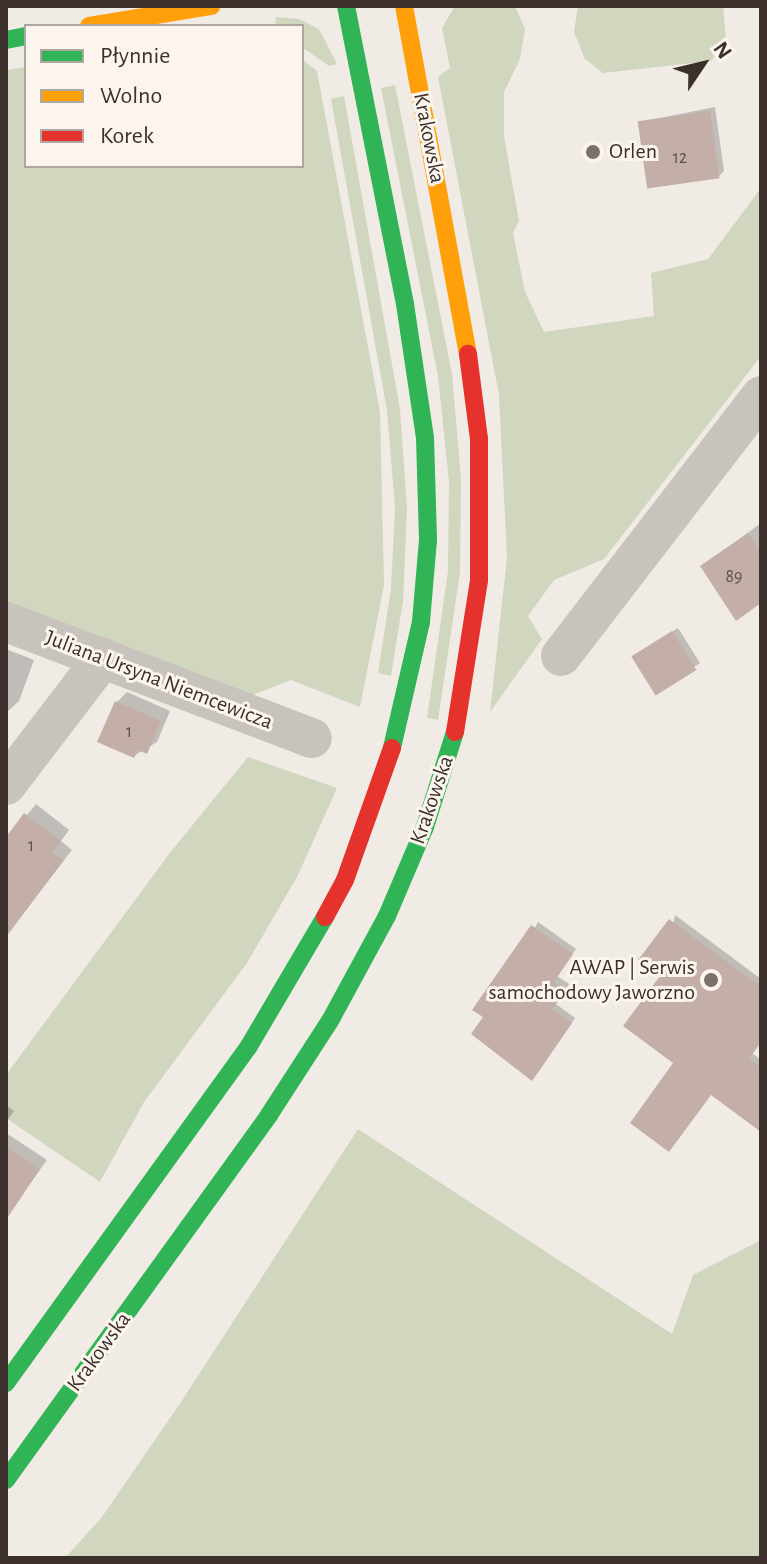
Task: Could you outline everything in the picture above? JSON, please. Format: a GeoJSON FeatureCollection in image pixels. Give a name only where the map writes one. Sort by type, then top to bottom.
{"type":"FeatureCollection","features":[{"type":"Feature","properties":{"kind":"main road"},"geometry":{"type":"LineString","coordinates":[[101,24],[211,6]]}},
{"type":"Feature","properties":{"kind":"main road"},"geometry":{"type":"LineString","coordinates":[[6,1383],[240,1059],[297,969],[345,880],[401,722],[426,567],[425,438],[405,304],[346,6]]}},
{"type":"Feature","properties":{"kind":"main road","name":"Krakowska"},"geometry":{"type":"LineString","coordinates":[[6,1480],[269,1115],[331,1019],[393,903],[425,827],[458,721],[479,580],[480,453],[461,303],[404,6]]}},
{"type":"Feature","properties":{"kind":"street"},"geometry":{"type":"LineString","coordinates":[[561,656],[761,396]]}},
{"type":"Feature","properties":{"kind":"street","name":"Juliana Ursyna Niemcewicza"},"geometry":{"type":"LineString","coordinates":[[6,622],[312,738]]}},
{"type":"Feature","properties":{"kind":"street"},"geometry":{"type":"LineString","coordinates":[[6,785],[103,658]]}},
{"type":"Feature","properties":{"kind":"green space"},"geometry":{"type":"Polygon","coordinates":[[[455,6],[515,6],[525,29],[520,59],[504,92],[504,136],[519,221],[513,233],[525,292],[544,332],[654,316],[651,273],[708,259],[761,188],[761,356],[604,559],[554,580],[528,616],[542,639],[490,712],[507,558],[499,395],[438,77],[450,68],[442,28],[455,6]]]}},
{"type":"Feature","properties":{"kind":"green space"},"geometry":{"type":"Polygon","coordinates":[[[578,6],[723,6],[726,41],[711,61],[603,73],[585,59],[574,32],[578,6]]]}},
{"type":"Feature","properties":{"kind":"green space"},"geometry":{"type":"Polygon","coordinates":[[[276,17],[299,19],[319,29],[337,64],[329,66],[304,48],[304,24],[275,24],[276,17]]]}},
{"type":"Feature","properties":{"kind":"green space"},"geometry":{"type":"Polygon","coordinates":[[[304,61],[317,71],[380,412],[384,585],[360,707],[291,680],[250,696],[6,603],[6,70],[24,67],[24,168],[304,168],[304,61]]]}},
{"type":"Feature","properties":{"kind":"green space"},"geometry":{"type":"Polygon","coordinates":[[[395,85],[452,374],[461,479],[460,572],[438,720],[427,718],[448,571],[449,482],[438,376],[381,88],[395,85]]]}},
{"type":"Feature","properties":{"kind":"green space"},"geometry":{"type":"Polygon","coordinates":[[[344,96],[400,409],[407,508],[403,601],[391,676],[378,673],[391,589],[395,507],[387,410],[331,99],[344,96]]]}},
{"type":"Feature","properties":{"kind":"green space"},"geometry":{"type":"Polygon","coordinates":[[[248,757],[337,788],[298,875],[247,963],[144,1102],[100,1182],[6,1118],[6,1075],[169,854],[248,757]]]}},
{"type":"Feature","properties":{"kind":"green space"},"geometry":{"type":"Polygon","coordinates":[[[358,1129],[672,1334],[693,1275],[761,1240],[761,1558],[65,1558],[102,1517],[181,1402],[358,1129]]]}},
{"type":"Feature","properties":{"kind":"building"},"geometry":{"type":"Polygon","coordinates":[[[710,111],[719,178],[647,188],[638,121],[710,111]]]}},
{"type":"Feature","properties":{"kind":"building"},"geometry":{"type":"Polygon","coordinates":[[[748,533],[761,553],[761,603],[736,621],[700,566],[748,533]]]}},
{"type":"Feature","properties":{"kind":"building"},"geometry":{"type":"Polygon","coordinates":[[[672,631],[696,670],[656,695],[631,656],[672,631]]]}},
{"type":"Feature","properties":{"kind":"building"},"geometry":{"type":"Polygon","coordinates":[[[115,701],[161,721],[147,754],[138,750],[134,758],[97,742],[115,701]]]}},
{"type":"Feature","properties":{"kind":"building"},"geometry":{"type":"Polygon","coordinates":[[[24,813],[61,841],[52,852],[63,861],[6,937],[6,837],[24,813]]]}},
{"type":"Feature","properties":{"kind":"building"},"geometry":{"type":"Polygon","coordinates":[[[669,919],[761,987],[761,1042],[749,1059],[761,1068],[761,1132],[711,1095],[669,1152],[630,1123],[673,1063],[623,1026],[660,976],[638,960],[669,919]]]}},
{"type":"Feature","properties":{"kind":"building"},"geometry":{"type":"Polygon","coordinates":[[[531,925],[573,954],[554,982],[566,990],[552,1009],[572,1023],[532,1081],[471,1034],[483,1017],[472,1010],[531,925]]]}},
{"type":"Feature","properties":{"kind":"building"},"geometry":{"type":"Polygon","coordinates":[[[6,1146],[40,1169],[6,1220],[6,1146]]]}},
{"type":"Feature","properties":{"kind":"traffic: fast"},"geometry":{"type":"LineString","coordinates":[[346,6],[405,304],[425,438],[428,540],[421,622],[392,748]]}},
{"type":"Feature","properties":{"kind":"traffic: fast"},"geometry":{"type":"LineString","coordinates":[[6,40],[24,36]]}},
{"type":"Feature","properties":{"kind":"traffic: fast"},"geometry":{"type":"LineString","coordinates":[[6,1480],[269,1115],[331,1019],[387,916],[425,827],[455,732]]}},
{"type":"Feature","properties":{"kind":"traffic: fast"},"geometry":{"type":"LineString","coordinates":[[6,1383],[249,1046],[325,917]]}},
{"type":"Feature","properties":{"kind":"traffic: slow"},"geometry":{"type":"LineString","coordinates":[[101,24],[211,6]]}},
{"type":"Feature","properties":{"kind":"traffic: slow"},"geometry":{"type":"LineString","coordinates":[[404,6],[468,354]]}},
{"type":"Feature","properties":{"kind":"traffic: jam"},"geometry":{"type":"LineString","coordinates":[[455,732],[479,580],[479,439],[468,354]]}},
{"type":"Feature","properties":{"kind":"traffic: jam"},"geometry":{"type":"LineString","coordinates":[[325,917],[345,880],[392,748]]}},
{"type":"Feature","properties":{"kind":"place","name":"Orlen"},"geometry":{"type":"Point","coordinates":[593,152]}},
{"type":"Feature","properties":{"kind":"place","name":"AWAP | Serwis samochodowy Jaworzno"},"geometry":{"type":"Point","coordinates":[711,980]}}]}
